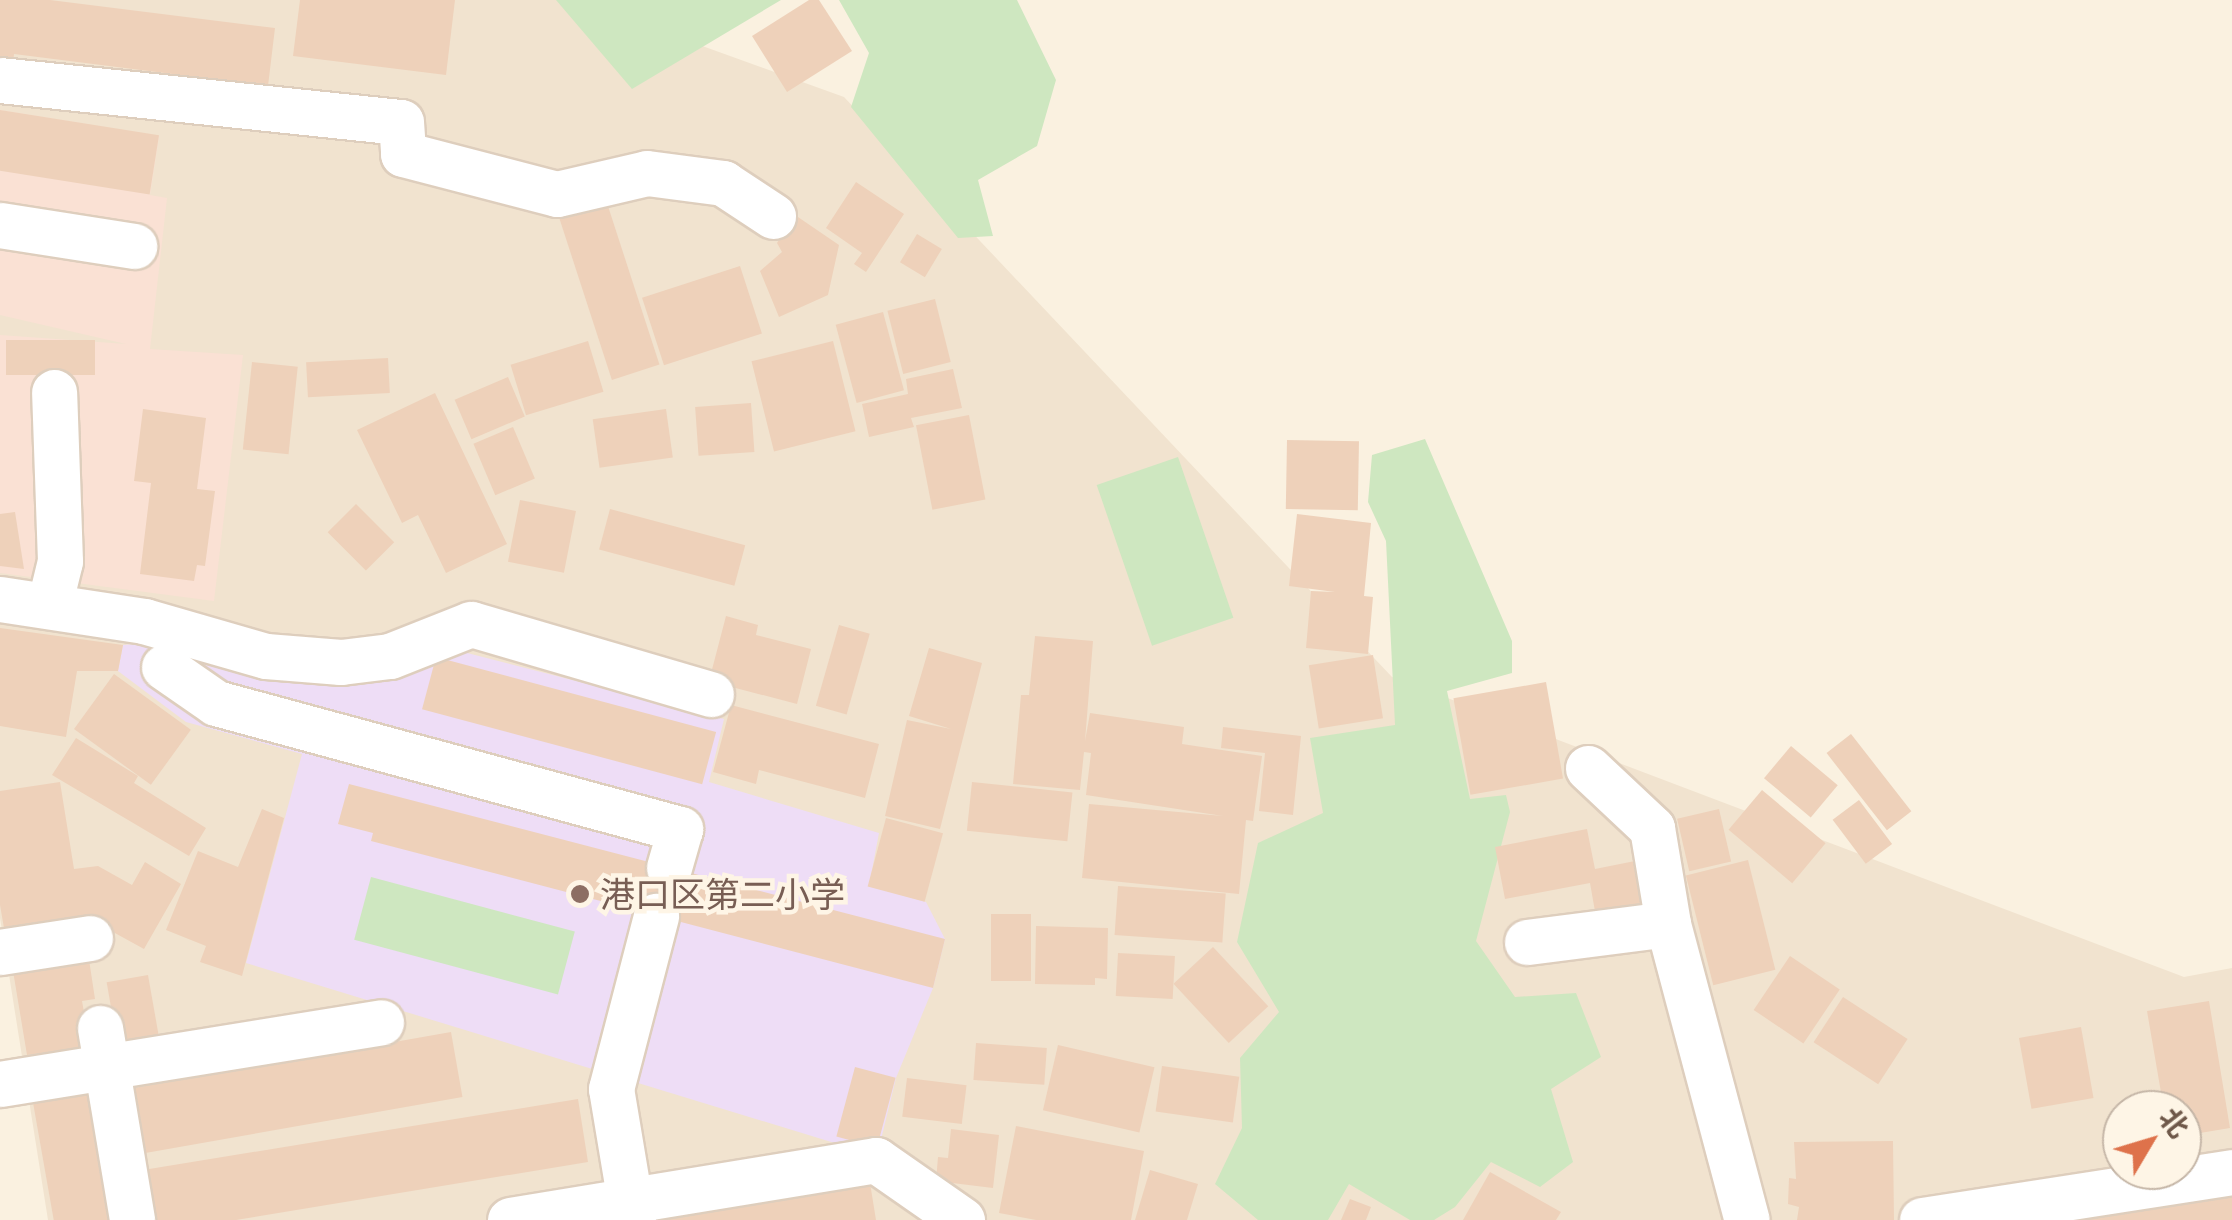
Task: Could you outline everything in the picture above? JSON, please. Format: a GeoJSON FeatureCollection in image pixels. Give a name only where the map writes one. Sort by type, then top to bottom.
{"type":"FeatureCollection","features":[{"type":"Feature","properties":{"kind":"lane"},"geometry":{"type":"LineString","coordinates":[[0,80],[401,122],[403,154],[557,194],[647,173],[723,183],[773,216]]}},
{"type":"Feature","properties":{"kind":"lane"},"geometry":{"type":"LineString","coordinates":[[0,225],[134,246]]}},
{"type":"Feature","properties":{"kind":"lane"},"geometry":{"type":"LineString","coordinates":[[49,606],[60,562],[54,392]]}},
{"type":"Feature","properties":{"kind":"lane"},"geometry":{"type":"LineString","coordinates":[[0,598],[144,621],[266,656],[340,662],[390,656],[471,624],[710,694]]}},
{"type":"Feature","properties":{"kind":"lane"},"geometry":{"type":"LineString","coordinates":[[164,667],[216,703],[680,829],[669,867]]}},
{"type":"Feature","properties":{"kind":"lane"},"geometry":{"type":"LineString","coordinates":[[1588,768],[1652,828],[1668,924],[1747,1220]]}},
{"type":"Feature","properties":{"kind":"lane"},"geometry":{"type":"LineString","coordinates":[[631,1210],[611,1089],[656,916]]}},
{"type":"Feature","properties":{"kind":"lane"},"geometry":{"type":"LineString","coordinates":[[1527,942],[1668,924]]}},
{"type":"Feature","properties":{"kind":"lane"},"geometry":{"type":"LineString","coordinates":[[0,952],[90,938]]}},
{"type":"Feature","properties":{"kind":"lane"},"geometry":{"type":"LineString","coordinates":[[0,1084],[103,1048],[381,1022]]}},
{"type":"Feature","properties":{"kind":"lane"},"geometry":{"type":"LineString","coordinates":[[103,1048],[132,1220]]}},
{"type":"Feature","properties":{"kind":"lane"},"geometry":{"type":"LineString","coordinates":[[2202,1149],[2232,1144]]}},
{"type":"Feature","properties":{"kind":"lane"},"geometry":{"type":"LineString","coordinates":[[510,1220],[631,1210],[876,1160],[962,1220]]}},
{"type":"Feature","properties":{"kind":"lane"},"geometry":{"type":"LineString","coordinates":[[2072,1169],[2102,1164]]}},
{"type":"Feature","properties":{"kind":"lane"},"geometry":{"type":"LineString","coordinates":[[1922,1220],[2232,1172]]}},
{"type":"Feature","properties":{"kind":"shaded area"},"geometry":{"type":"Polygon","coordinates":[[[0,0],[575,0],[844,97],[1392,677],[2184,977],[2232,968],[2232,1220],[48,1220],[0,918],[0,0]]]}},
{"type":"Feature","properties":{"kind":"shaded area"},"geometry":{"type":"Polygon","coordinates":[[[0,110],[159,136],[150,195],[167,198],[150,349],[243,355],[214,601],[0,573],[0,335],[126,344],[0,315],[0,110]]]}},
{"type":"Feature","properties":{"kind":"shaded area","name":"港口区第二小学"},"geometry":{"type":"Polygon","coordinates":[[[173,641],[440,646],[724,719],[709,782],[879,833],[869,886],[926,902],[945,939],[933,988],[896,1078],[877,1156],[246,963],[302,754],[186,722],[118,671],[123,645],[173,641]]]}},
{"type":"Feature","properties":{"kind":"green space"},"geometry":{"type":"Polygon","coordinates":[[[556,0],[781,0],[632,89],[556,0]]]}},
{"type":"Feature","properties":{"kind":"green space"},"geometry":{"type":"Polygon","coordinates":[[[839,0],[1017,0],[1056,80],[1037,146],[978,180],[993,236],[958,238],[851,107],[869,53],[839,0]]]}},
{"type":"Feature","properties":{"kind":"green space"},"geometry":{"type":"Polygon","coordinates":[[[1425,439],[1512,641],[1512,673],[1447,691],[1470,799],[1506,795],[1510,812],[1476,941],[1515,997],[1576,993],[1601,1057],[1551,1089],[1573,1162],[1540,1187],[1491,1162],[1455,1207],[1434,1220],[1410,1220],[1349,1184],[1328,1220],[1258,1220],[1215,1184],[1242,1128],[1240,1058],[1279,1012],[1237,942],[1258,843],[1323,813],[1310,738],[1395,725],[1386,541],[1368,502],[1372,455],[1425,439]]]}},
{"type":"Feature","properties":{"kind":"green space"},"geometry":{"type":"Polygon","coordinates":[[[1178,457],[1233,618],[1152,646],[1097,485],[1178,457]]]}},
{"type":"Feature","properties":{"kind":"green space"},"geometry":{"type":"Polygon","coordinates":[[[371,877],[575,932],[558,994],[354,940],[371,877]]]}},
{"type":"Feature","properties":{"kind":"building"},"geometry":{"type":"Polygon","coordinates":[[[0,0],[50,0],[275,28],[268,86],[14,54],[13,64],[0,62],[0,0]]]}},
{"type":"Feature","properties":{"kind":"building"},"geometry":{"type":"Polygon","coordinates":[[[300,0],[455,0],[446,75],[293,56],[300,0]]]}},
{"type":"Feature","properties":{"kind":"building"},"geometry":{"type":"Polygon","coordinates":[[[809,0],[819,0],[852,51],[787,92],[752,36],[809,0]]]}},
{"type":"Feature","properties":{"kind":"building"},"geometry":{"type":"Polygon","coordinates":[[[0,110],[159,135],[150,194],[0,171],[0,110]]]}},
{"type":"Feature","properties":{"kind":"building"},"geometry":{"type":"Polygon","coordinates":[[[856,182],[904,214],[866,272],[854,264],[862,253],[826,228],[856,182]]]}},
{"type":"Feature","properties":{"kind":"building"},"geometry":{"type":"Polygon","coordinates":[[[606,200],[659,365],[612,380],[558,215],[606,200]]]}},
{"type":"Feature","properties":{"kind":"building"},"geometry":{"type":"Polygon","coordinates":[[[795,215],[839,245],[828,295],[779,317],[760,271],[782,252],[777,243],[795,215]]]}},
{"type":"Feature","properties":{"kind":"building"},"geometry":{"type":"Polygon","coordinates":[[[917,234],[942,249],[925,277],[900,262],[917,234]]]}},
{"type":"Feature","properties":{"kind":"building"},"geometry":{"type":"Polygon","coordinates":[[[740,266],[762,334],[664,365],[642,298],[740,266]]]}},
{"type":"Feature","properties":{"kind":"building"},"geometry":{"type":"Polygon","coordinates":[[[935,299],[951,362],[903,374],[887,311],[935,299]]]}},
{"type":"Feature","properties":{"kind":"building"},"geometry":{"type":"Polygon","coordinates":[[[883,312],[904,390],[857,403],[836,325],[883,312]]]}},
{"type":"Feature","properties":{"kind":"building"},"geometry":{"type":"Polygon","coordinates":[[[6,340],[95,340],[95,375],[6,375],[6,340]]]}},
{"type":"Feature","properties":{"kind":"building"},"geometry":{"type":"Polygon","coordinates":[[[588,341],[603,392],[526,415],[511,365],[588,341]]]}},
{"type":"Feature","properties":{"kind":"building"},"geometry":{"type":"Polygon","coordinates":[[[833,341],[855,431],[774,452],[751,361],[833,341]]]}},
{"type":"Feature","properties":{"kind":"building"},"geometry":{"type":"Polygon","coordinates":[[[388,358],[390,393],[308,397],[306,362],[388,358]]]}},
{"type":"Feature","properties":{"kind":"building"},"geometry":{"type":"Polygon","coordinates":[[[252,362],[298,367],[289,454],[243,450],[252,362]]]}},
{"type":"Feature","properties":{"kind":"building"},"geometry":{"type":"Polygon","coordinates":[[[953,369],[962,408],[911,418],[914,427],[869,437],[862,404],[908,394],[906,379],[953,369]]]}},
{"type":"Feature","properties":{"kind":"building"},"geometry":{"type":"Polygon","coordinates":[[[508,377],[525,417],[471,439],[455,400],[508,377]]]}},
{"type":"Feature","properties":{"kind":"building"},"geometry":{"type":"Polygon","coordinates":[[[435,393],[507,544],[446,573],[418,515],[402,523],[357,430],[435,393]]]}},
{"type":"Feature","properties":{"kind":"building"},"geometry":{"type":"Polygon","coordinates":[[[751,403],[754,452],[699,456],[695,407],[751,403]]]}},
{"type":"Feature","properties":{"kind":"building"},"geometry":{"type":"Polygon","coordinates":[[[143,409],[206,418],[197,489],[215,491],[205,566],[197,565],[194,581],[140,574],[151,483],[134,481],[143,409]]]}},
{"type":"Feature","properties":{"kind":"building"},"geometry":{"type":"Polygon","coordinates":[[[666,409],[673,458],[600,468],[593,419],[666,409]]]}},
{"type":"Feature","properties":{"kind":"building"},"geometry":{"type":"Polygon","coordinates":[[[969,415],[985,499],[932,510],[916,425],[969,415]]]}},
{"type":"Feature","properties":{"kind":"building"},"geometry":{"type":"Polygon","coordinates":[[[513,427],[535,479],[495,495],[473,444],[513,427]]]}},
{"type":"Feature","properties":{"kind":"building"},"geometry":{"type":"Polygon","coordinates":[[[1287,440],[1359,441],[1358,510],[1286,509],[1287,440]]]}},
{"type":"Feature","properties":{"kind":"building"},"geometry":{"type":"Polygon","coordinates":[[[520,500],[576,511],[564,573],[508,562],[520,500]]]}},
{"type":"Feature","properties":{"kind":"building"},"geometry":{"type":"Polygon","coordinates":[[[356,504],[394,542],[366,570],[328,532],[356,504]]]}},
{"type":"Feature","properties":{"kind":"building"},"geometry":{"type":"Polygon","coordinates":[[[610,509],[745,545],[734,586],[599,550],[610,509]]]}},
{"type":"Feature","properties":{"kind":"building"},"geometry":{"type":"Polygon","coordinates":[[[15,512],[24,569],[0,566],[0,514],[15,512]]]}},
{"type":"Feature","properties":{"kind":"building"},"geometry":{"type":"Polygon","coordinates":[[[1297,514],[1371,523],[1364,596],[1373,597],[1368,654],[1306,648],[1311,591],[1335,592],[1289,586],[1297,514]]]}},
{"type":"Feature","properties":{"kind":"building"},"geometry":{"type":"Polygon","coordinates":[[[726,616],[758,625],[756,635],[811,649],[797,704],[709,681],[726,616]]]}},
{"type":"Feature","properties":{"kind":"building"},"geometry":{"type":"Polygon","coordinates":[[[839,625],[870,634],[847,715],[816,706],[839,625]]]}},
{"type":"Feature","properties":{"kind":"building"},"geometry":{"type":"Polygon","coordinates":[[[0,628],[123,645],[118,671],[77,671],[66,737],[0,726],[0,628]]]}},
{"type":"Feature","properties":{"kind":"building"},"geometry":{"type":"Polygon","coordinates":[[[1035,636],[1093,641],[1085,741],[1090,713],[1184,727],[1182,744],[1262,756],[1253,821],[1246,820],[1239,894],[1082,878],[1089,804],[1223,816],[1086,795],[1091,753],[1084,752],[1080,790],[1013,784],[1021,695],[1029,695],[1035,636]]]}},
{"type":"Feature","properties":{"kind":"building"},"geometry":{"type":"Polygon","coordinates":[[[929,648],[982,663],[940,829],[885,816],[907,720],[951,729],[909,716],[929,648]]]}},
{"type":"Feature","properties":{"kind":"building"},"geometry":{"type":"Polygon","coordinates":[[[1373,655],[1383,718],[1319,728],[1309,665],[1373,655]]]}},
{"type":"Feature","properties":{"kind":"building"},"geometry":{"type":"Polygon","coordinates":[[[436,657],[716,732],[702,784],[422,709],[436,657]]]}},
{"type":"Feature","properties":{"kind":"building"},"geometry":{"type":"Polygon","coordinates":[[[114,674],[191,730],[151,785],[74,729],[114,674]]]}},
{"type":"Feature","properties":{"kind":"building"},"geometry":{"type":"Polygon","coordinates":[[[1546,682],[1563,779],[1470,795],[1453,698],[1546,682]]]}},
{"type":"Feature","properties":{"kind":"building"},"geometry":{"type":"Polygon","coordinates":[[[731,705],[879,744],[865,798],[759,770],[756,784],[713,772],[731,705]]]}},
{"type":"Feature","properties":{"kind":"building"},"geometry":{"type":"Polygon","coordinates":[[[1223,727],[1301,736],[1293,815],[1259,811],[1265,753],[1221,748],[1223,727]]]}},
{"type":"Feature","properties":{"kind":"building"},"geometry":{"type":"Polygon","coordinates":[[[1851,734],[1911,811],[1887,830],[1827,753],[1851,734]]]}},
{"type":"Feature","properties":{"kind":"building"},"geometry":{"type":"Polygon","coordinates":[[[76,738],[138,776],[134,783],[206,828],[189,856],[52,775],[76,738]]]}},
{"type":"Feature","properties":{"kind":"building"},"geometry":{"type":"Polygon","coordinates":[[[1791,746],[1838,785],[1811,817],[1764,778],[1791,746]]]}},
{"type":"Feature","properties":{"kind":"building"},"geometry":{"type":"Polygon","coordinates":[[[60,782],[74,869],[98,866],[132,885],[145,862],[181,884],[144,949],[93,921],[5,934],[0,905],[0,791],[60,782]]]}},
{"type":"Feature","properties":{"kind":"building"},"geometry":{"type":"Polygon","coordinates":[[[972,782],[1072,793],[1067,841],[967,831],[972,782]]]}},
{"type":"Feature","properties":{"kind":"building"},"geometry":{"type":"Polygon","coordinates":[[[349,784],[945,939],[933,988],[371,841],[373,833],[338,824],[349,784]]]}},
{"type":"Feature","properties":{"kind":"building"},"geometry":{"type":"Polygon","coordinates":[[[1762,790],[1826,843],[1792,883],[1729,830],[1762,790]]]}},
{"type":"Feature","properties":{"kind":"building"},"geometry":{"type":"Polygon","coordinates":[[[1859,800],[1892,844],[1866,864],[1833,820],[1859,800]]]}},
{"type":"Feature","properties":{"kind":"building"},"geometry":{"type":"Polygon","coordinates":[[[262,809],[284,818],[242,976],[200,962],[206,946],[166,930],[198,851],[238,867],[262,809]]]}},
{"type":"Feature","properties":{"kind":"building"},"geometry":{"type":"Polygon","coordinates":[[[1719,809],[1731,862],[1689,871],[1677,819],[1719,809]]]}},
{"type":"Feature","properties":{"kind":"building"},"geometry":{"type":"Polygon","coordinates":[[[886,818],[943,833],[925,902],[868,887],[886,818]]]}},
{"type":"Feature","properties":{"kind":"building"},"geometry":{"type":"Polygon","coordinates":[[[1587,829],[1595,869],[1645,859],[1654,905],[1596,917],[1590,883],[1505,899],[1495,847],[1587,829]]]}},
{"type":"Feature","properties":{"kind":"building"},"geometry":{"type":"Polygon","coordinates":[[[1748,860],[1775,970],[1713,985],[1686,875],[1748,860]]]}},
{"type":"Feature","properties":{"kind":"building"},"geometry":{"type":"Polygon","coordinates":[[[1118,886],[1226,894],[1222,942],[1115,935],[1118,886]]]}},
{"type":"Feature","properties":{"kind":"building"},"geometry":{"type":"Polygon","coordinates":[[[991,914],[1031,914],[1031,981],[991,981],[991,914]]]}},
{"type":"Feature","properties":{"kind":"building"},"geometry":{"type":"Polygon","coordinates":[[[1036,926],[1108,928],[1107,979],[1095,978],[1095,985],[1035,984],[1036,926]]]}},
{"type":"Feature","properties":{"kind":"building"},"geometry":{"type":"Polygon","coordinates":[[[1213,947],[1268,1006],[1229,1043],[1174,984],[1213,947]]]}},
{"type":"Feature","properties":{"kind":"building"},"geometry":{"type":"Polygon","coordinates":[[[88,953],[95,999],[82,1001],[90,1046],[27,1055],[12,965],[88,953]]]}},
{"type":"Feature","properties":{"kind":"building"},"geometry":{"type":"Polygon","coordinates":[[[1118,953],[1175,956],[1173,999],[1116,996],[1118,953]]]}},
{"type":"Feature","properties":{"kind":"building"},"geometry":{"type":"Polygon","coordinates":[[[1790,956],[1840,990],[1803,1043],[1754,1010],[1790,956]]]}},
{"type":"Feature","properties":{"kind":"building"},"geometry":{"type":"Polygon","coordinates":[[[148,975],[159,1039],[118,1046],[107,982],[148,975]]]}},
{"type":"Feature","properties":{"kind":"building"},"geometry":{"type":"Polygon","coordinates":[[[1843,997],[1908,1039],[1878,1084],[1814,1042],[1843,997]]]}},
{"type":"Feature","properties":{"kind":"building"},"geometry":{"type":"Polygon","coordinates":[[[2209,1001],[2230,1128],[2202,1133],[2202,1090],[2161,1090],[2147,1011],[2209,1001]]]}},
{"type":"Feature","properties":{"kind":"building"},"geometry":{"type":"Polygon","coordinates":[[[2081,1027],[2094,1098],[2031,1109],[2019,1038],[2081,1027]]]}},
{"type":"Feature","properties":{"kind":"building"},"geometry":{"type":"Polygon","coordinates":[[[451,1032],[462,1097],[136,1155],[124,1090],[451,1032]]]}},
{"type":"Feature","properties":{"kind":"building"},"geometry":{"type":"Polygon","coordinates":[[[976,1043],[1047,1048],[1044,1085],[973,1080],[976,1043]]]}},
{"type":"Feature","properties":{"kind":"building"},"geometry":{"type":"Polygon","coordinates":[[[1058,1045],[1154,1067],[1139,1133],[1043,1110],[1058,1045]]]}},
{"type":"Feature","properties":{"kind":"building"},"geometry":{"type":"Polygon","coordinates":[[[1162,1066],[1239,1077],[1233,1122],[1156,1112],[1162,1066]]]}},
{"type":"Feature","properties":{"kind":"building"},"geometry":{"type":"Polygon","coordinates":[[[855,1067],[896,1078],[877,1147],[836,1137],[855,1067]]]}},
{"type":"Feature","properties":{"kind":"building"},"geometry":{"type":"Polygon","coordinates":[[[907,1078],[967,1085],[962,1124],[902,1117],[907,1078]]]}},
{"type":"Feature","properties":{"kind":"building"},"geometry":{"type":"Polygon","coordinates":[[[98,1091],[121,1220],[54,1220],[33,1102],[98,1091]]]}},
{"type":"Feature","properties":{"kind":"building"},"geometry":{"type":"Polygon","coordinates":[[[578,1099],[588,1162],[236,1220],[145,1220],[137,1171],[578,1099]]]}},
{"type":"Feature","properties":{"kind":"building"},"geometry":{"type":"Polygon","coordinates":[[[1016,1126],[1144,1151],[1131,1220],[1036,1220],[999,1213],[1016,1126]]]}},
{"type":"Feature","properties":{"kind":"building"},"geometry":{"type":"Polygon","coordinates":[[[951,1129],[999,1135],[993,1188],[936,1181],[938,1157],[948,1158],[951,1129]]]}},
{"type":"Feature","properties":{"kind":"building"},"geometry":{"type":"Polygon","coordinates":[[[1893,1141],[1894,1220],[1797,1220],[1799,1207],[1788,1204],[1789,1178],[1796,1179],[1794,1142],[1893,1141]]]}},
{"type":"Feature","properties":{"kind":"building"},"geometry":{"type":"Polygon","coordinates":[[[1150,1170],[1198,1184],[1187,1220],[1135,1220],[1150,1170]]]}},
{"type":"Feature","properties":{"kind":"building"},"geometry":{"type":"Polygon","coordinates":[[[1490,1172],[1561,1212],[1556,1220],[1463,1220],[1490,1172]]]}},
{"type":"Feature","properties":{"kind":"building"},"geometry":{"type":"Polygon","coordinates":[[[870,1183],[876,1220],[669,1220],[668,1216],[870,1183]]]}},
{"type":"Feature","properties":{"kind":"building"},"geometry":{"type":"Polygon","coordinates":[[[2232,1183],[2232,1220],[2012,1220],[2202,1190],[2232,1183]]]}},
{"type":"Feature","properties":{"kind":"building"},"geometry":{"type":"Polygon","coordinates":[[[1350,1199],[1371,1207],[1366,1220],[1341,1220],[1350,1199]]]}},
{"type":"Feature","properties":{"kind":"place","name":"港口区第二小学"},"geometry":{"type":"Point","coordinates":[580,894]}}]}
